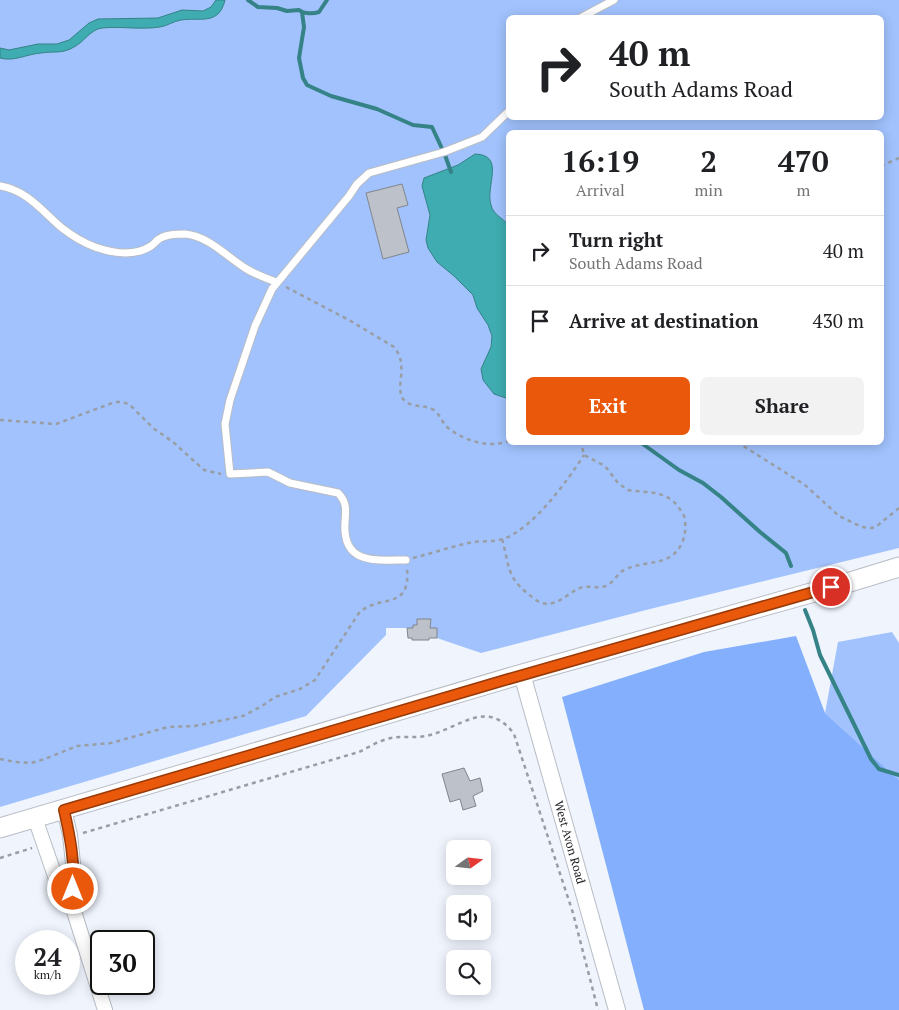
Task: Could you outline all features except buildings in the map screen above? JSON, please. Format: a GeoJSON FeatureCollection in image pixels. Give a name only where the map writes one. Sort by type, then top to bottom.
{"type":"FeatureCollection","features":[{"type":"Feature","properties":{"kind":"main road"},"geometry":{"type":"LineString","coordinates":[[0,828],[522,674],[899,567]]}},
{"type":"Feature","properties":{"kind":"street","name":"West Avon Road"},"geometry":{"type":"LineString","coordinates":[[522,674],[616,1010]]}},
{"type":"Feature","properties":{"kind":"street"},"geometry":{"type":"LineString","coordinates":[[64,810],[70,837],[74,873],[72,905]]}},
{"type":"Feature","properties":{"kind":"street"},"geometry":{"type":"LineString","coordinates":[[35,818],[56,879],[72,905],[105,1010]]}},
{"type":"Feature","properties":{"kind":"lane"},"geometry":{"type":"LineString","coordinates":[[586,15],[614,0]]}},
{"type":"Feature","properties":{"kind":"lane"},"geometry":{"type":"LineString","coordinates":[[406,560],[364,558],[353,552],[345,539],[345,502],[338,493],[295,485],[268,472],[230,474],[225,424],[230,400],[255,326],[276,282],[302,254],[362,178],[369,173],[444,152],[482,137],[506,114]]}},
{"type":"Feature","properties":{"kind":"lane"},"geometry":{"type":"LineString","coordinates":[[0,186],[9,187],[20,192],[34,202],[64,230],[94,246],[119,252],[138,252],[150,247],[161,238],[174,234],[188,234],[202,239],[253,272],[276,282]]}},
{"type":"Feature","properties":{"kind":"path"},"geometry":{"type":"LineString","coordinates":[[884,165],[899,158]]}},
{"type":"Feature","properties":{"kind":"path"},"geometry":{"type":"LineString","coordinates":[[276,282],[349,320],[394,347],[402,364],[400,391],[402,398],[409,404],[416,407],[432,408],[447,427],[474,441],[493,444],[506,442]]}},
{"type":"Feature","properties":{"kind":"path"},"geometry":{"type":"LineString","coordinates":[[0,420],[56,424],[115,402],[123,402],[138,411],[153,428],[173,442],[204,470],[218,474],[230,474]]}},
{"type":"Feature","properties":{"kind":"path"},"geometry":{"type":"LineString","coordinates":[[0,758],[15,762],[31,763],[77,746],[111,743],[168,727],[195,726],[243,716],[275,697],[300,690],[315,680],[359,613],[366,606],[395,599],[402,594],[407,580],[406,560],[470,543],[502,539],[519,531],[534,518],[574,470],[584,454],[582,445]]}},
{"type":"Feature","properties":{"kind":"path"},"geometry":{"type":"LineString","coordinates":[[742,445],[805,486],[839,516],[862,527],[872,528],[877,526],[899,508]]}},
{"type":"Feature","properties":{"kind":"path"},"geometry":{"type":"LineString","coordinates":[[502,539],[509,571],[513,579],[535,599],[549,604],[564,598],[583,586],[603,587],[626,569],[659,562],[675,554],[686,532],[685,518],[677,504],[666,495],[623,488],[605,466],[584,454]]}},
{"type":"Feature","properties":{"kind":"path"},"geometry":{"type":"LineString","coordinates":[[70,837],[359,752],[389,738],[426,736],[482,716],[499,719],[514,734],[573,914],[598,1010]]}},
{"type":"Feature","properties":{"kind":"path"},"geometry":{"type":"LineString","coordinates":[[0,858],[43,845]]}},
{"type":"Feature","properties":{"kind":"shaded area"},"geometry":{"type":"Polygon","coordinates":[[[0,0],[899,0],[899,548],[646,610],[481,653],[437,638],[437,629],[430,628],[431,620],[413,628],[386,628],[386,635],[306,716],[0,807],[0,0]]]}},
{"type":"Feature","properties":{"kind":"shaded area"},"geometry":{"type":"Polygon","coordinates":[[[216,0],[225,0],[218,14],[208,19],[181,20],[153,28],[102,28],[94,31],[78,45],[66,51],[45,52],[10,59],[0,58],[0,48],[9,50],[38,44],[57,44],[69,40],[89,23],[98,19],[158,18],[182,10],[203,11],[211,7],[216,0]]]}},
{"type":"Feature","properties":{"kind":"shaded area"},"geometry":{"type":"Polygon","coordinates":[[[475,154],[490,160],[492,166],[491,205],[506,222],[506,398],[494,394],[483,380],[481,369],[491,347],[492,336],[488,325],[477,308],[473,295],[437,262],[428,248],[426,240],[430,215],[422,186],[424,178],[458,165],[475,154]]]}},
{"type":"Feature","properties":{"kind":"shaded area"},"geometry":{"type":"Polygon","coordinates":[[[892,632],[899,643],[899,780],[825,713],[838,642],[892,632]]]}},
{"type":"Feature","properties":{"kind":"shaded area"},"geometry":{"type":"Polygon","coordinates":[[[796,636],[825,713],[899,780],[899,1010],[644,1010],[562,697],[704,652],[796,636]]]}},
{"type":"Feature","properties":{"kind":"waterway"},"geometry":{"type":"LineString","coordinates":[[248,0],[258,7],[277,8],[287,11],[299,10],[311,13],[319,12],[327,0]]}},
{"type":"Feature","properties":{"kind":"waterway"},"geometry":{"type":"LineString","coordinates":[[302,12],[304,27],[299,58],[303,78],[307,85],[331,96],[377,109],[413,125],[432,127],[451,172]]}},
{"type":"Feature","properties":{"kind":"waterway"},"geometry":{"type":"LineString","coordinates":[[644,445],[679,470],[703,483],[721,497],[786,553],[791,566]]}},
{"type":"Feature","properties":{"kind":"waterway"},"geometry":{"type":"LineString","coordinates":[[805,610],[820,655],[871,759],[879,769],[899,775]]}},
{"type":"Feature","properties":{"kind":"route"},"geometry":{"type":"LineString","coordinates":[[73,889],[74,873],[70,837],[64,810],[505,680],[831,587]]}}]}
